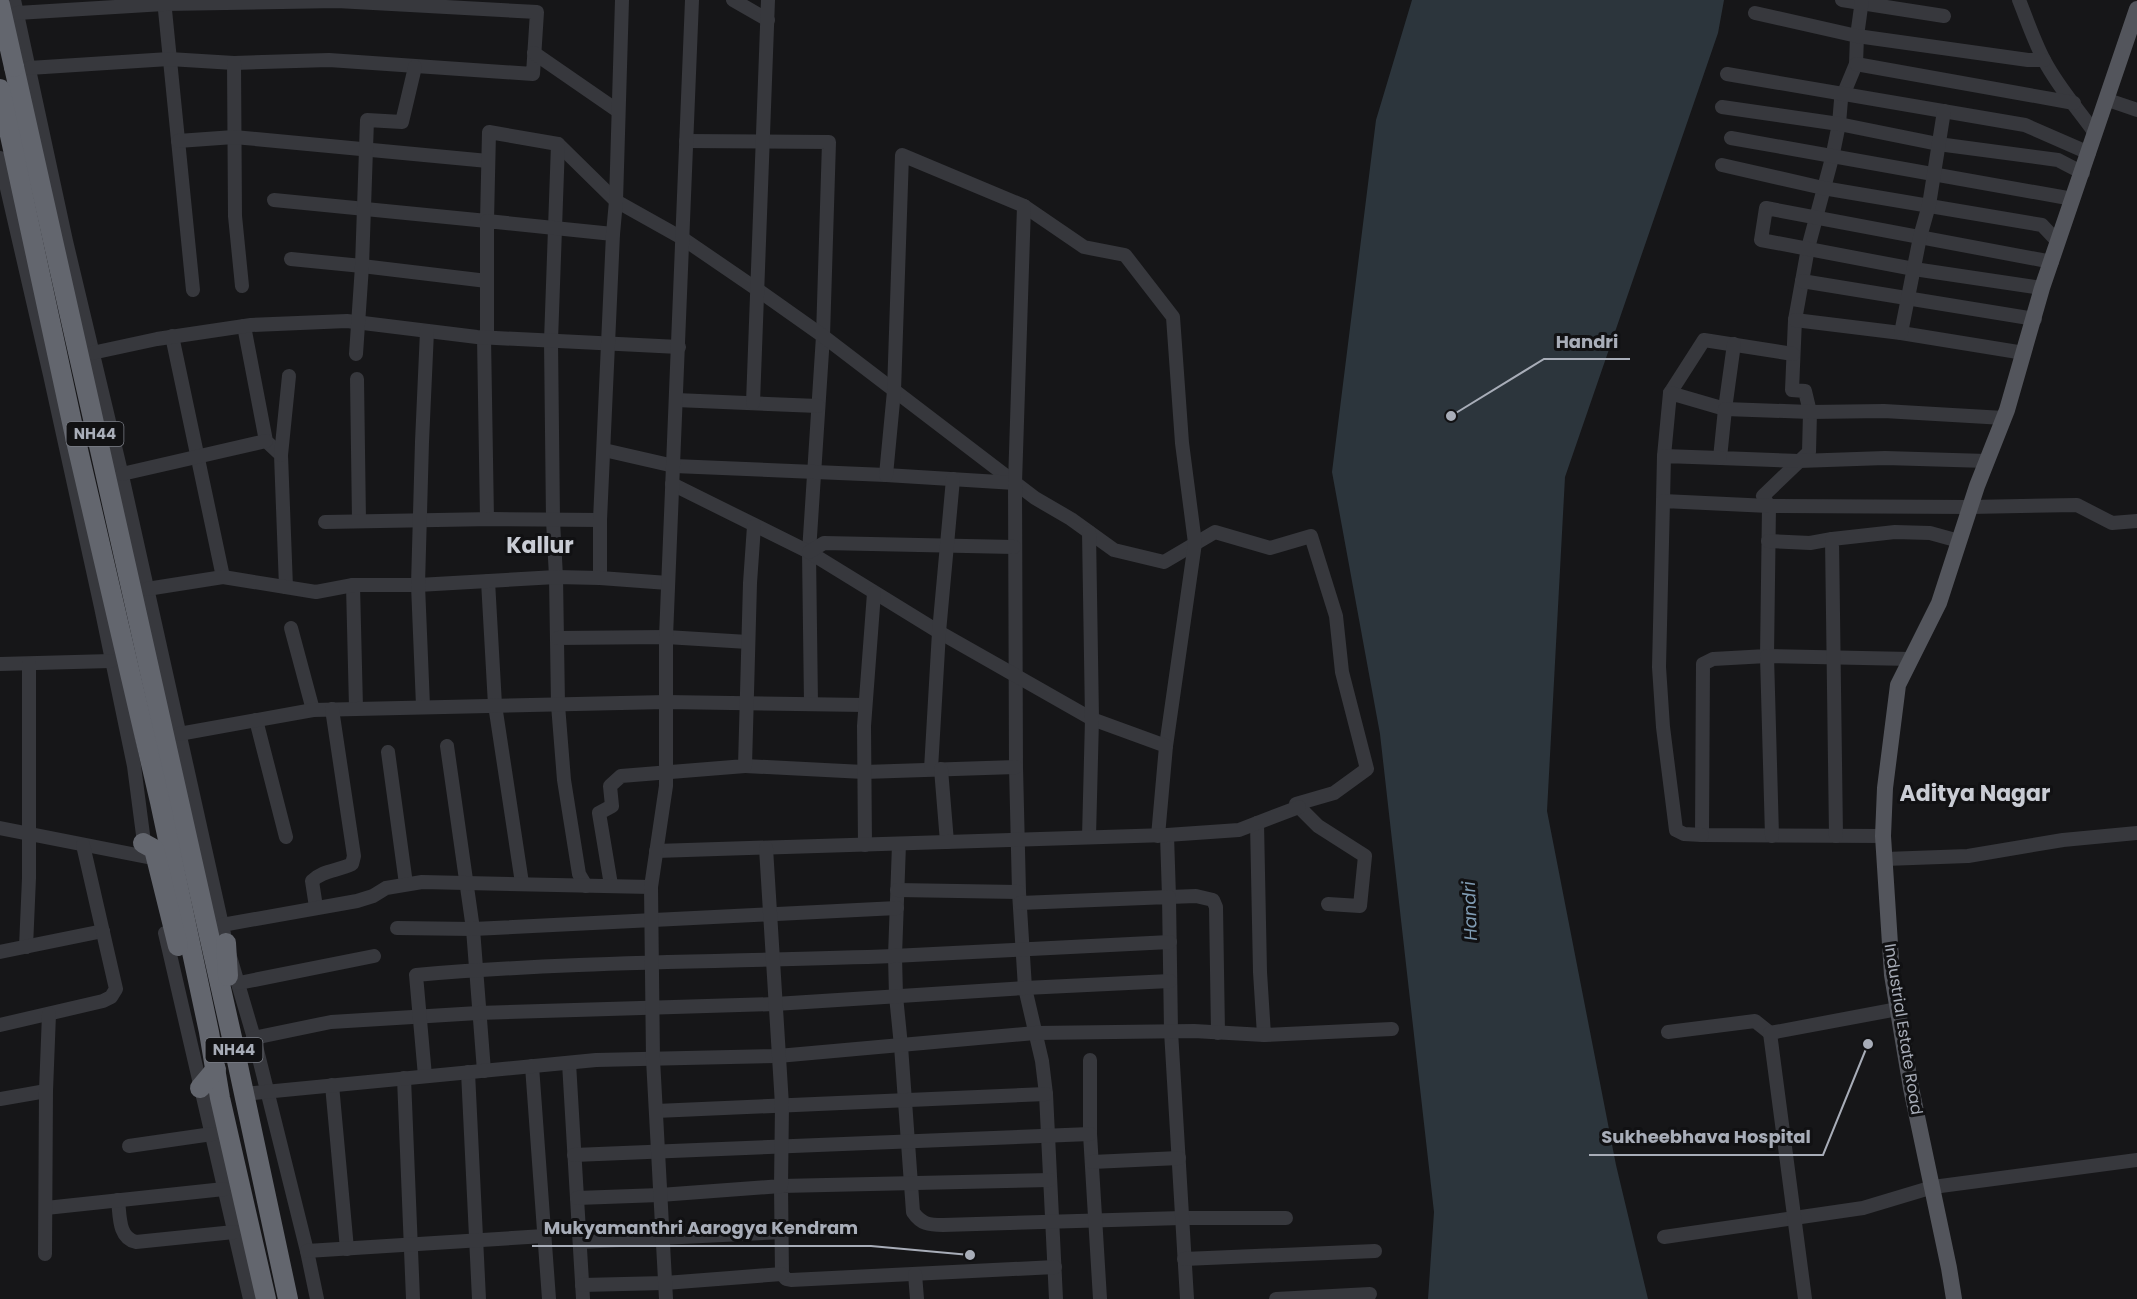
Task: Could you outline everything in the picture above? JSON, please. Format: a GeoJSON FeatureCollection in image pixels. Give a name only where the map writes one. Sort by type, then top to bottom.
{"type":"FeatureCollection","features":[{"type":"Feature","properties":{"kind":"highway","name":"NH44"},"geometry":{"type":"LineString","coordinates":[[9,5],[288,1299]]}},
{"type":"Feature","properties":{"kind":"highway","name":"NH44"},"geometry":{"type":"LineString","coordinates":[[0,89],[76,441],[160,802],[209,1032],[220,1098],[266,1299]]}},
{"type":"Feature","properties":{"kind":"highway"},"geometry":{"type":"LineString","coordinates":[[145,850],[154,849],[193,1007],[209,1032]]}},
{"type":"Feature","properties":{"kind":"highway"},"geometry":{"type":"LineString","coordinates":[[224,934],[230,1029]]}},
{"type":"Feature","properties":{"kind":"highway"},"geometry":{"type":"LineString","coordinates":[[200,1088],[216,1069]]}},
{"type":"Feature","properties":{"kind":"main road","name":"Industrial Estate Road"},"geometry":{"type":"LineString","coordinates":[[1954,1299],[1911,1088],[1892,975],[1883,836],[1885,788],[1898,685],[1939,603],[1970,507],[2004,418],[2042,288],[2090,153],[2137,9]]}},
{"type":"Feature","properties":{"kind":"street"},"geometry":{"type":"LineString","coordinates":[[600,578],[600,520],[616,201],[622,0]]}},
{"type":"Feature","properties":{"kind":"street"},"geometry":{"type":"LineString","coordinates":[[666,1299],[653,1059],[651,887],[666,786],[666,637],[692,0]]}},
{"type":"Feature","properties":{"kind":"street"},"geometry":{"type":"LineString","coordinates":[[733,0],[768,20]]}},
{"type":"Feature","properties":{"kind":"street"},"geometry":{"type":"LineString","coordinates":[[753,402],[768,0]]}},
{"type":"Feature","properties":{"kind":"street"},"geometry":{"type":"LineString","coordinates":[[1842,0],[1861,1],[1944,16]]}},
{"type":"Feature","properties":{"kind":"street"},"geometry":{"type":"LineString","coordinates":[[2019,0],[2044,60],[2062,89],[2095,133]]}},
{"type":"Feature","properties":{"kind":"street"},"geometry":{"type":"LineString","coordinates":[[1772,836],[1767,656],[1769,506],[1763,496],[1809,452],[1810,412],[1805,391],[1792,390],[1795,320],[1808,248],[1832,158],[1839,124],[1840,105],[1856,64],[1861,1]]}},
{"type":"Feature","properties":{"kind":"street"},"geometry":{"type":"LineString","coordinates":[[164,2],[192,290]]}},
{"type":"Feature","properties":{"kind":"street"},"geometry":{"type":"LineString","coordinates":[[9,5],[337,2],[537,12],[533,74],[329,60],[234,63],[169,60],[21,68],[66,241],[122,474],[224,934],[254,1038],[317,1299]]}},
{"type":"Feature","properties":{"kind":"street"},"geometry":{"type":"LineString","coordinates":[[1755,13],[1857,36],[2028,60],[2044,60]]}},
{"type":"Feature","properties":{"kind":"street"},"geometry":{"type":"LineString","coordinates":[[534,53],[618,111]]}},
{"type":"Feature","properties":{"kind":"street"},"geometry":{"type":"LineString","coordinates":[[234,63],[235,216],[242,286]]}},
{"type":"Feature","properties":{"kind":"street"},"geometry":{"type":"LineString","coordinates":[[1856,64],[2074,103]]}},
{"type":"Feature","properties":{"kind":"street"},"geometry":{"type":"LineString","coordinates":[[356,354],[362,266],[364,149],[367,120],[402,122],[415,67]]}},
{"type":"Feature","properties":{"kind":"street"},"geometry":{"type":"LineString","coordinates":[[1727,74],[2025,125],[2090,153]]}},
{"type":"Feature","properties":{"kind":"street"},"geometry":{"type":"LineString","coordinates":[[2108,100],[2137,110]]}},
{"type":"Feature","properties":{"kind":"street"},"geometry":{"type":"LineString","coordinates":[[1722,107],[1839,124],[1938,144],[2058,160],[2083,173]]}},
{"type":"Feature","properties":{"kind":"street"},"geometry":{"type":"LineString","coordinates":[[1901,333],[1920,237],[1929,205],[1944,111]]}},
{"type":"Feature","properties":{"kind":"street"},"geometry":{"type":"LineString","coordinates":[[487,519],[485,337],[489,132],[558,144],[616,201],[682,238],[758,290],[823,336],[1015,483],[1114,550],[1164,562],[1215,532],[1270,548],[1311,536],[1336,616],[1342,672],[1368,769],[1334,793],[1296,804],[1318,826],[1365,856],[1360,906],[1328,904]]}},
{"type":"Feature","properties":{"kind":"street"},"geometry":{"type":"LineString","coordinates":[[177,141],[234,137],[488,161]]}},
{"type":"Feature","properties":{"kind":"street"},"geometry":{"type":"LineString","coordinates":[[1731,138],[1832,158],[2073,199]]}},
{"type":"Feature","properties":{"kind":"street"},"geometry":{"type":"LineString","coordinates":[[686,141],[829,142],[823,336],[809,552],[812,704]]}},
{"type":"Feature","properties":{"kind":"street"},"geometry":{"type":"LineString","coordinates":[[558,144],[551,340],[558,705],[568,804],[579,874],[586,886]]}},
{"type":"Feature","properties":{"kind":"street"},"geometry":{"type":"LineString","coordinates":[[886,475],[894,391],[902,155],[1024,206],[1084,247],[1125,255],[1173,317],[1182,443],[1195,543],[1166,746],[1162,835],[1169,897],[1171,1031],[1187,1299]]}},
{"type":"Feature","properties":{"kind":"street"},"geometry":{"type":"LineString","coordinates":[[0,158],[51,375],[134,766],[145,850],[250,1299]]}},
{"type":"Feature","properties":{"kind":"street"},"geometry":{"type":"LineString","coordinates":[[1722,165],[1823,188],[2042,225],[2058,242]]}},
{"type":"Feature","properties":{"kind":"street"},"geometry":{"type":"LineString","coordinates":[[274,200],[613,234]]}},
{"type":"Feature","properties":{"kind":"street"},"geometry":{"type":"LineString","coordinates":[[1024,206],[1014,547],[1019,897],[1025,988],[1042,1061],[1046,1094],[1056,1299]]}},
{"type":"Feature","properties":{"kind":"street"},"geometry":{"type":"LineString","coordinates":[[2042,288],[1914,269],[1761,240],[1766,208],[2052,262]]}},
{"type":"Feature","properties":{"kind":"street"},"geometry":{"type":"LineString","coordinates":[[291,260],[487,281]]}},
{"type":"Feature","properties":{"kind":"street"},"geometry":{"type":"LineString","coordinates":[[1802,281],[2034,319]]}},
{"type":"Feature","properties":{"kind":"street"},"geometry":{"type":"LineString","coordinates":[[1795,320],[1901,333],[2024,353]]}},
{"type":"Feature","properties":{"kind":"street"},"geometry":{"type":"LineString","coordinates":[[92,353],[172,336],[244,326],[347,321],[485,337],[679,347]]}},
{"type":"Feature","properties":{"kind":"street"},"geometry":{"type":"LineString","coordinates":[[244,326],[266,441],[281,455]]}},
{"type":"Feature","properties":{"kind":"street"},"geometry":{"type":"LineString","coordinates":[[423,706],[418,585],[427,331]]}},
{"type":"Feature","properties":{"kind":"street"},"geometry":{"type":"LineString","coordinates":[[172,336],[223,577]]}},
{"type":"Feature","properties":{"kind":"street"},"geometry":{"type":"LineString","coordinates":[[1793,354],[1704,340],[1670,393],[1664,456],[1659,667],[1668,779],[1676,830],[1684,834],[1702,835],[1883,836]]}},
{"type":"Feature","properties":{"kind":"street"},"geometry":{"type":"LineString","coordinates":[[1720,458],[1734,344]]}},
{"type":"Feature","properties":{"kind":"street"},"geometry":{"type":"LineString","coordinates":[[286,587],[281,455],[289,376]]}},
{"type":"Feature","properties":{"kind":"street"},"geometry":{"type":"LineString","coordinates":[[357,379],[359,521]]}},
{"type":"Feature","properties":{"kind":"street"},"geometry":{"type":"LineString","coordinates":[[1670,393],[1725,409],[1810,412],[1884,411],[2004,418]]}},
{"type":"Feature","properties":{"kind":"street"},"geometry":{"type":"LineString","coordinates":[[676,400],[819,406]]}},
{"type":"Feature","properties":{"kind":"street"},"geometry":{"type":"LineString","coordinates":[[122,474],[266,441]]}},
{"type":"Feature","properties":{"kind":"street"},"geometry":{"type":"LineString","coordinates":[[604,450],[674,466],[1015,483]]}},
{"type":"Feature","properties":{"kind":"street"},"geometry":{"type":"LineString","coordinates":[[1664,456],[1799,461],[1885,458],[1988,461]]}},
{"type":"Feature","properties":{"kind":"street"},"geometry":{"type":"LineString","coordinates":[[947,842],[936,769],[939,632],[953,479]]}},
{"type":"Feature","properties":{"kind":"street"},"geometry":{"type":"LineString","coordinates":[[672,484],[809,552],[939,632],[1092,719],[1166,746]]}},
{"type":"Feature","properties":{"kind":"street"},"geometry":{"type":"LineString","coordinates":[[1663,501],[1769,506],[2077,505],[2112,523],[2137,521]]}},
{"type":"Feature","properties":{"kind":"street"},"geometry":{"type":"LineString","coordinates":[[326,522],[487,519],[600,520]]}},
{"type":"Feature","properties":{"kind":"street"},"geometry":{"type":"LineString","coordinates":[[745,766],[754,526]]}},
{"type":"Feature","properties":{"kind":"street"},"geometry":{"type":"LineString","coordinates":[[1089,532],[1092,719],[1089,837]]}},
{"type":"Feature","properties":{"kind":"street"},"geometry":{"type":"LineString","coordinates":[[1768,541],[1810,543],[1895,532],[1930,533],[1959,541]]}},
{"type":"Feature","properties":{"kind":"street"},"geometry":{"type":"LineString","coordinates":[[1832,539],[1836,836]]}},
{"type":"Feature","properties":{"kind":"street"},"geometry":{"type":"LineString","coordinates":[[809,552],[824,543],[1014,547]]}},
{"type":"Feature","properties":{"kind":"street"},"geometry":{"type":"LineString","coordinates":[[147,589],[223,577],[316,592],[353,585],[418,585],[556,577],[668,583]]}},
{"type":"Feature","properties":{"kind":"street"},"geometry":{"type":"LineString","coordinates":[[488,581],[495,705],[522,883]]}},
{"type":"Feature","properties":{"kind":"street"},"geometry":{"type":"LineString","coordinates":[[353,585],[356,708]]}},
{"type":"Feature","properties":{"kind":"street"},"geometry":{"type":"LineString","coordinates":[[865,845],[865,705],[874,593]]}},
{"type":"Feature","properties":{"kind":"street"},"geometry":{"type":"LineString","coordinates":[[291,628],[313,710]]}},
{"type":"Feature","properties":{"kind":"street"},"geometry":{"type":"LineString","coordinates":[[558,638],[666,637],[748,642]]}},
{"type":"Feature","properties":{"kind":"street"},"geometry":{"type":"LineString","coordinates":[[1702,835],[1703,664],[1713,659],[1767,656],[1911,659]]}},
{"type":"Feature","properties":{"kind":"street"},"geometry":{"type":"LineString","coordinates":[[0,664],[111,661]]}},
{"type":"Feature","properties":{"kind":"street"},"geometry":{"type":"LineString","coordinates":[[26,947],[29,833],[28,664]]}},
{"type":"Feature","properties":{"kind":"street"},"geometry":{"type":"LineString","coordinates":[[179,734],[313,710],[356,708],[666,702],[865,705]]}},
{"type":"Feature","properties":{"kind":"street"},"geometry":{"type":"LineString","coordinates":[[316,907],[312,881],[318,875],[352,864],[354,856],[333,709]]}},
{"type":"Feature","properties":{"kind":"street"},"geometry":{"type":"LineString","coordinates":[[256,720],[286,837]]}},
{"type":"Feature","properties":{"kind":"street"},"geometry":{"type":"LineString","coordinates":[[447,746],[468,883],[484,1071]]}},
{"type":"Feature","properties":{"kind":"street"},"geometry":{"type":"LineString","coordinates":[[388,752],[406,884]]}},
{"type":"Feature","properties":{"kind":"street"},"geometry":{"type":"LineString","coordinates":[[611,885],[599,813],[612,806],[610,786],[621,776],[745,766],[864,772],[1016,767]]}},
{"type":"Feature","properties":{"kind":"street"},"geometry":{"type":"LineString","coordinates":[[656,851],[1162,835],[1239,830],[1299,807]]}},
{"type":"Feature","properties":{"kind":"street"},"geometry":{"type":"LineString","coordinates":[[1257,823],[1259,949],[1264,1035]]}},
{"type":"Feature","properties":{"kind":"street"},"geometry":{"type":"LineString","coordinates":[[0,828],[83,845],[145,850]]}},
{"type":"Feature","properties":{"kind":"street"},"geometry":{"type":"LineString","coordinates":[[1884,859],[1968,856],[2063,840],[2137,833]]}},
{"type":"Feature","properties":{"kind":"street"},"geometry":{"type":"LineString","coordinates":[[898,844],[896,996],[910,1182],[913,1212],[918,1219],[926,1225],[1182,1218],[1286,1218]]}},
{"type":"Feature","properties":{"kind":"street"},"geometry":{"type":"LineString","coordinates":[[0,1025],[111,997],[116,989],[83,845]]}},
{"type":"Feature","properties":{"kind":"street"},"geometry":{"type":"LineString","coordinates":[[766,848],[782,1105],[782,1274],[786,1279],[791,1280],[1055,1268]]}},
{"type":"Feature","properties":{"kind":"street"},"geometry":{"type":"LineString","coordinates":[[224,934],[316,907],[357,901],[373,896],[386,888],[406,884],[522,883],[651,887]]}},
{"type":"Feature","properties":{"kind":"street"},"geometry":{"type":"LineString","coordinates":[[897,890],[1019,897],[1206,897],[1213,900],[1216,907],[1218,1033]]}},
{"type":"Feature","properties":{"kind":"street"},"geometry":{"type":"LineString","coordinates":[[397,928],[473,929],[897,908]]}},
{"type":"Feature","properties":{"kind":"street"},"geometry":{"type":"LineString","coordinates":[[0,952],[103,931]]}},
{"type":"Feature","properties":{"kind":"street"},"geometry":{"type":"LineString","coordinates":[[425,1077],[416,975],[652,962],[895,956],[1170,942]]}},
{"type":"Feature","properties":{"kind":"street"},"geometry":{"type":"LineString","coordinates":[[239,983],[374,956]]}},
{"type":"Feature","properties":{"kind":"street"},"geometry":{"type":"LineString","coordinates":[[236,1060],[254,1038],[331,1022],[478,1013],[775,1004],[1170,981]]}},
{"type":"Feature","properties":{"kind":"street"},"geometry":{"type":"LineString","coordinates":[[1770,1033],[1898,1010]]}},
{"type":"Feature","properties":{"kind":"street"},"geometry":{"type":"LineString","coordinates":[[45,1254],[49,1014]]}},
{"type":"Feature","properties":{"kind":"street"},"geometry":{"type":"LineString","coordinates":[[1668,1032],[1755,1021],[1770,1033],[1805,1299]]}},
{"type":"Feature","properties":{"kind":"street"},"geometry":{"type":"LineString","coordinates":[[244,1094],[569,1063],[778,1056],[1035,1033],[1171,1031],[1264,1035],[1392,1029]]}},
{"type":"Feature","properties":{"kind":"street"},"geometry":{"type":"LineString","coordinates":[[1090,1060],[1090,1134],[1100,1299]]}},
{"type":"Feature","properties":{"kind":"street"},"geometry":{"type":"LineString","coordinates":[[569,1063],[583,1292],[782,1274]]}},
{"type":"Feature","properties":{"kind":"street"},"geometry":{"type":"LineString","coordinates":[[532,1066],[549,1299]]}},
{"type":"Feature","properties":{"kind":"street"},"geometry":{"type":"LineString","coordinates":[[468,1072],[479,1299]]}},
{"type":"Feature","properties":{"kind":"street"},"geometry":{"type":"LineString","coordinates":[[404,1078],[413,1299]]}},
{"type":"Feature","properties":{"kind":"street"},"geometry":{"type":"LineString","coordinates":[[332,1085],[347,1249]]}},
{"type":"Feature","properties":{"kind":"street"},"geometry":{"type":"LineString","coordinates":[[0,1100],[46,1091]]}},
{"type":"Feature","properties":{"kind":"street"},"geometry":{"type":"LineString","coordinates":[[656,1111],[1046,1094]]}},
{"type":"Feature","properties":{"kind":"street"},"geometry":{"type":"LineString","coordinates":[[129,1146],[212,1134]]}},
{"type":"Feature","properties":{"kind":"street"},"geometry":{"type":"LineString","coordinates":[[574,1155],[1090,1134]]}},
{"type":"Feature","properties":{"kind":"street"},"geometry":{"type":"LineString","coordinates":[[1092,1162],[1179,1158]]}},
{"type":"Feature","properties":{"kind":"street"},"geometry":{"type":"LineString","coordinates":[[1664,1237],[1863,1208],[1933,1187],[2137,1160]]}},
{"type":"Feature","properties":{"kind":"street"},"geometry":{"type":"LineString","coordinates":[[577,1198],[660,1195],[781,1186],[1050,1180]]}},
{"type":"Feature","properties":{"kind":"street"},"geometry":{"type":"LineString","coordinates":[[46,1208],[224,1189]]}},
{"type":"Feature","properties":{"kind":"street"},"geometry":{"type":"LineString","coordinates":[[118,1200],[124,1236],[136,1242],[234,1233]]}},
{"type":"Feature","properties":{"kind":"street"},"geometry":{"type":"LineString","coordinates":[[580,1242],[782,1232]]}},
{"type":"Feature","properties":{"kind":"street"},"geometry":{"type":"LineString","coordinates":[[307,1251],[544,1236]]}},
{"type":"Feature","properties":{"kind":"street"},"geometry":{"type":"LineString","coordinates":[[1184,1259],[1375,1251]]}},
{"type":"Feature","properties":{"kind":"street"},"geometry":{"type":"LineString","coordinates":[[915,1274],[916,1299]]}},
{"type":"Feature","properties":{"kind":"street"},"geometry":{"type":"LineString","coordinates":[[1276,1299],[1370,1294]]}},
{"type":"Feature","properties":{"kind":"water"},"geometry":{"type":"Polygon","coordinates":[[[1412,0],[1724,0],[1718,33],[1565,477],[1547,811],[1616,1165],[1648,1299],[1428,1299],[1434,1212],[1380,734],[1332,472],[1376,120],[1412,0]]]}},
{"type":"Feature","properties":{"kind":"place","name":"Handri"},"geometry":{"type":"Point","coordinates":[1451,416]}},
{"type":"Feature","properties":{"kind":"place","name":"Sukheebhava Hospital"},"geometry":{"type":"Point","coordinates":[1868,1044]}},
{"type":"Feature","properties":{"kind":"place","name":"Mukyamanthri Aarogya Kendram"},"geometry":{"type":"Point","coordinates":[970,1255]}},
{"type":"Feature","properties":{"kind":"district","name":"Kallur"},"geometry":{"type":"Point","coordinates":[540,545]}},
{"type":"Feature","properties":{"kind":"district","name":"Aditya Nagar"},"geometry":{"type":"Point","coordinates":[1975,793]}}]}
